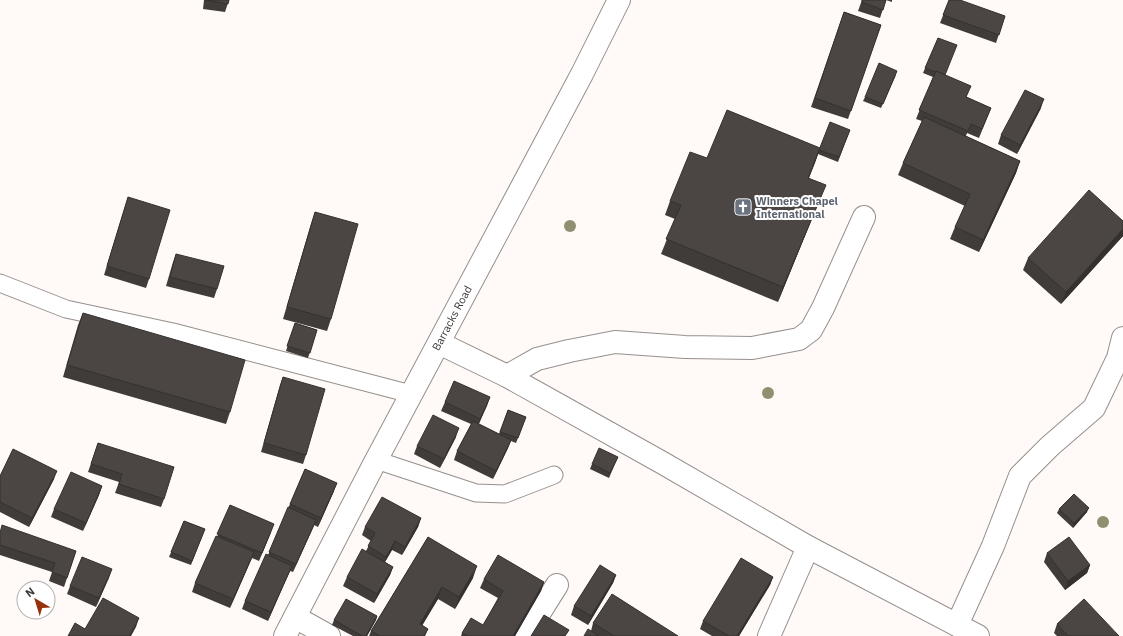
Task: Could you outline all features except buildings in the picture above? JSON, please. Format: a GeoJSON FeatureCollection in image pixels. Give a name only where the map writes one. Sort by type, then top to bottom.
{"type":"FeatureCollection","features":[{"type":"Feature","properties":{"kind":"street","name":"Barracks Road"},"geometry":{"type":"LineString","coordinates":[[290,627],[376,460],[578,81],[619,0]]}},
{"type":"Feature","properties":{"kind":"street"},"geometry":{"type":"LineString","coordinates":[[506,376],[538,359],[615,342],[685,347],[752,348],[799,339],[811,330],[823,308],[864,217]]}},
{"type":"Feature","properties":{"kind":"street"},"geometry":{"type":"LineString","coordinates":[[957,625],[993,546],[1020,476],[1050,446],[1094,408],[1118,358],[1123,338]]}},
{"type":"Feature","properties":{"kind":"street"},"geometry":{"type":"LineString","coordinates":[[439,344],[506,376],[661,462],[808,547],[978,636]]}},
{"type":"Feature","properties":{"kind":"street"},"geometry":{"type":"LineString","coordinates":[[769,636],[808,547]]}},
{"type":"Feature","properties":{"kind":"street"},"geometry":{"type":"LineString","coordinates":[[525,636],[557,585]]}},
{"type":"Feature","properties":{"kind":"street"},"geometry":{"type":"LineString","coordinates":[[290,627],[329,636]]}},
{"type":"Feature","properties":{"kind":"lane"},"geometry":{"type":"LineString","coordinates":[[0,283],[66,309],[173,332],[411,394]]}},
{"type":"Feature","properties":{"kind":"lane"},"geometry":{"type":"LineString","coordinates":[[376,460],[476,493],[505,494],[554,475]]}},
{"type":"Feature","properties":{"kind":"place","name":"Winners Chapel International"},"geometry":{"type":"Point","coordinates":[743,207]}}]}
